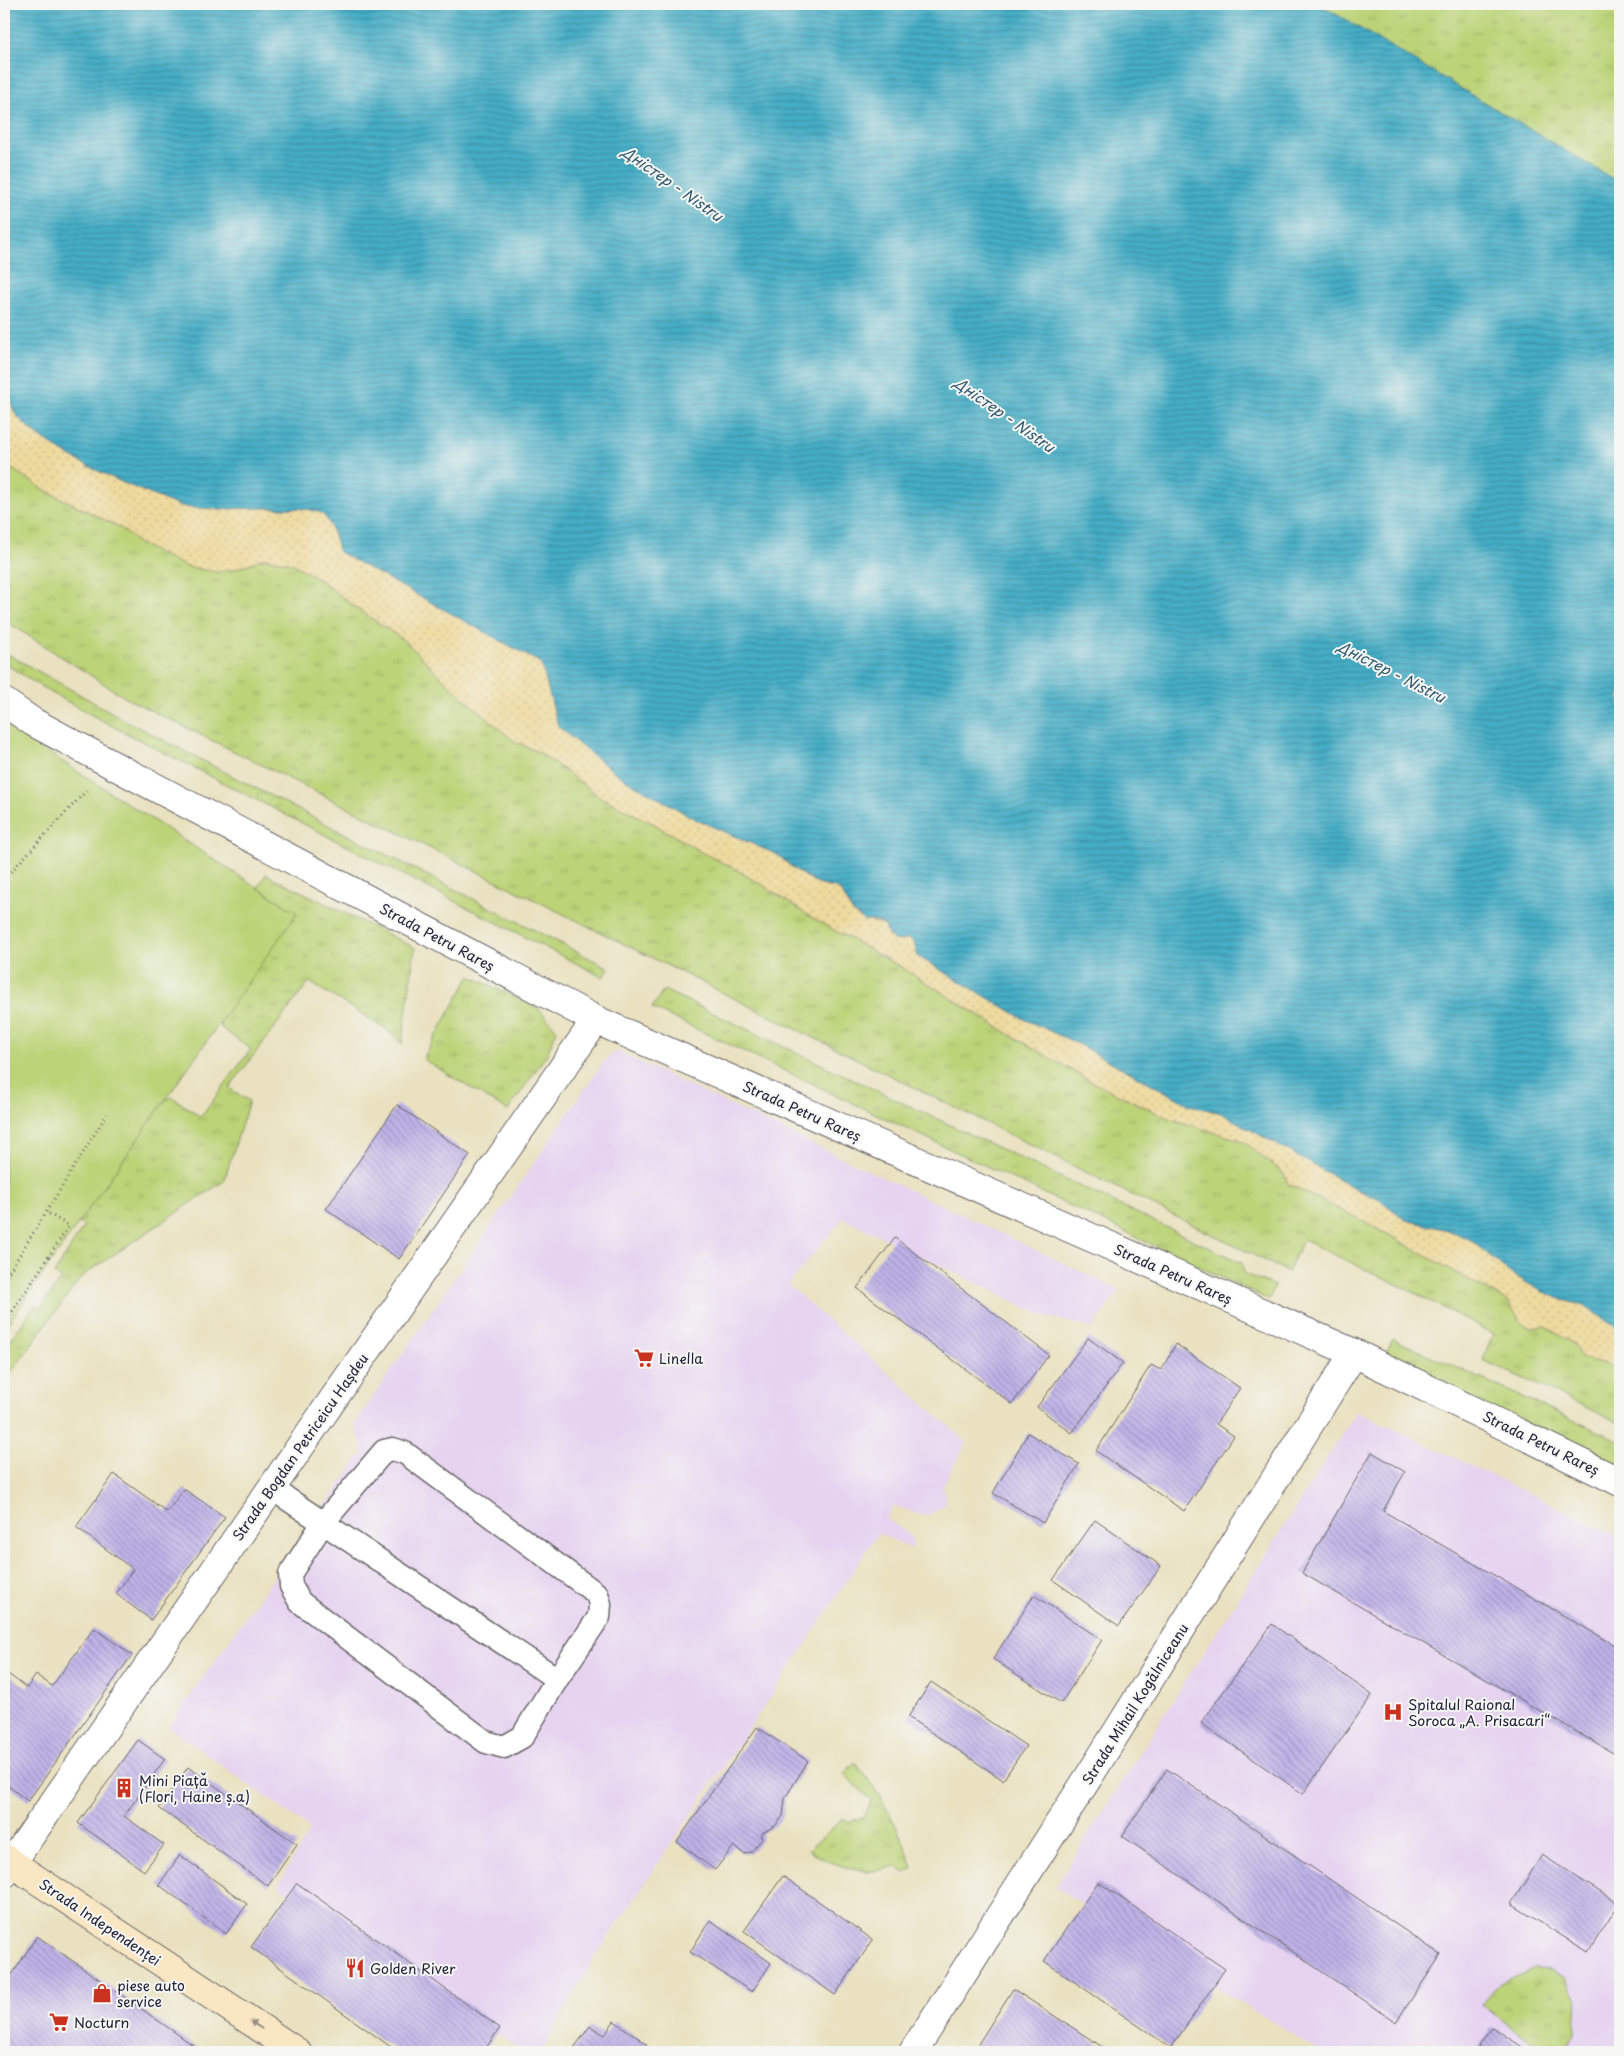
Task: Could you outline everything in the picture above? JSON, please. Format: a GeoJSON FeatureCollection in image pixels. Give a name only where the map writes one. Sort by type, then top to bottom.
{"type":"FeatureCollection","features":[{"type":"Feature","properties":{"kind":"main road","name":"Strada Independenței"},"geometry":{"type":"LineString","coordinates":[[6,1865],[297,2052]]}},
{"type":"Feature","properties":{"kind":"street","name":"Strada Petru Rareș"},"geometry":{"type":"LineString","coordinates":[[4,702],[33,722],[111,764],[596,1020],[1354,1353],[1620,1482]]}},
{"type":"Feature","properties":{"kind":"street","name":"Strada Bogdan Petriceicu Hașdeu"},"geometry":{"type":"LineString","coordinates":[[6,1865],[596,1020]]}},
{"type":"Feature","properties":{"kind":"street","name":"Strada Mihail Kogălniceanu"},"geometry":{"type":"LineString","coordinates":[[913,2052],[1093,1770],[1354,1353]]}},
{"type":"Feature","properties":{"kind":"lane"},"geometry":{"type":"LineString","coordinates":[[393,1449],[405,1454],[597,1594],[600,1604],[599,1617],[557,1679],[522,1737],[504,1746],[486,1742],[300,1602],[291,1586],[290,1574],[324,1523],[384,1451],[393,1449]]}},
{"type":"Feature","properties":{"kind":"lane"},"geometry":{"type":"LineString","coordinates":[[271,1488],[557,1679]]}},
{"type":"Feature","properties":{"kind":"path"},"geometry":{"type":"LineString","coordinates":[[4,879],[111,764]]}},
{"type":"Feature","properties":{"kind":"path"},"geometry":{"type":"LineString","coordinates":[[4,1280],[107,1114]]}},
{"type":"Feature","properties":{"kind":"path"},"geometry":{"type":"LineString","coordinates":[[4,1324],[69,1226],[46,1212]]}},
{"type":"Feature","properties":{"kind":"shaded area"},"geometry":{"type":"Polygon","coordinates":[[[616,1051],[1120,1290],[1092,1328],[1042,1315],[843,1218],[788,1285],[967,1442],[943,1485],[946,1504],[929,1515],[917,1514],[894,1505],[886,1518],[912,1537],[913,1549],[878,1533],[800,1653],[591,1963],[542,2052],[525,2052],[278,1885],[311,1829],[168,1727],[363,1452],[355,1423],[602,1064],[616,1051]]]}},
{"type":"Feature","properties":{"kind":"shaded area","name":"Spitalul Raional Soroca „A. Prisacari“"},"geometry":{"type":"Polygon","coordinates":[[[1357,1411],[1620,1537],[1620,2052],[1321,2052],[1055,1887],[1357,1411]]]}},
{"type":"Feature","properties":{"kind":"green space"},"geometry":{"type":"Polygon","coordinates":[[[1319,4],[1620,4],[1620,183],[1319,4]]]}},
{"type":"Feature","properties":{"kind":"green space"},"geometry":{"type":"Polygon","coordinates":[[[4,464],[45,490],[121,528],[138,543],[236,569],[264,558],[292,563],[323,582],[356,608],[405,641],[458,693],[514,741],[540,753],[602,798],[732,867],[809,916],[901,967],[1019,1040],[1092,1082],[1171,1119],[1243,1141],[1284,1174],[1288,1184],[1386,1233],[1508,1302],[1521,1322],[1530,1328],[1546,1326],[1574,1344],[1580,1357],[1616,1367],[1620,1370],[1620,1423],[1483,1360],[1493,1334],[1411,1291],[1303,1240],[1288,1272],[126,698],[4,620],[4,464]]]}},
{"type":"Feature","properties":{"kind":"green space"},"geometry":{"type":"Polygon","coordinates":[[[4,652],[127,721],[236,778],[609,968],[603,977],[112,726],[48,691],[4,663],[4,652]]]}},
{"type":"Feature","properties":{"kind":"green space"},"geometry":{"type":"Polygon","coordinates":[[[4,724],[297,913],[4,1329],[4,724]]]}},
{"type":"Feature","properties":{"kind":"green space"},"geometry":{"type":"Polygon","coordinates":[[[266,874],[415,948],[402,1044],[385,1028],[309,982],[229,1088],[249,1101],[224,1181],[82,1276],[4,1382],[4,1350],[35,1305],[40,1308],[61,1279],[54,1274],[84,1226],[61,1210],[155,1105],[172,1097],[201,1117],[251,1049],[221,1028],[215,962],[266,874]]]}},
{"type":"Feature","properties":{"kind":"green space"},"geometry":{"type":"Polygon","coordinates":[[[470,976],[538,1008],[557,1030],[547,1054],[508,1111],[423,1059],[470,976]]]}},
{"type":"Feature","properties":{"kind":"green space"},"geometry":{"type":"Polygon","coordinates":[[[664,990],[1242,1263],[1244,1274],[1275,1286],[1269,1300],[652,1008],[664,990]]]}},
{"type":"Feature","properties":{"kind":"green space"},"geometry":{"type":"Polygon","coordinates":[[[1393,1339],[1620,1441],[1620,1471],[1384,1356],[1393,1339]]]}},
{"type":"Feature","properties":{"kind":"green space"},"geometry":{"type":"Polygon","coordinates":[[[855,1762],[889,1812],[902,1839],[913,1868],[905,1873],[895,1866],[875,1871],[849,1868],[831,1862],[808,1850],[843,1819],[850,1822],[864,1816],[872,1801],[844,1774],[855,1762]]]}},
{"type":"Feature","properties":{"kind":"green space"},"geometry":{"type":"Polygon","coordinates":[[[1534,1969],[1551,1970],[1565,1978],[1577,1999],[1575,2030],[1565,2052],[1545,2052],[1482,2005],[1493,1991],[1504,1982],[1534,1969]]]}},
{"type":"Feature","properties":{"kind":"sand"},"geometry":{"type":"Polygon","coordinates":[[[4,373],[6,374],[9,397],[18,417],[46,441],[82,463],[121,482],[171,503],[187,507],[211,509],[296,508],[319,512],[330,524],[340,552],[541,663],[548,684],[582,747],[623,778],[695,819],[778,855],[787,864],[814,881],[841,892],[853,913],[857,916],[885,926],[888,936],[901,941],[908,938],[914,942],[918,956],[1022,1018],[1076,1043],[1190,1105],[1221,1113],[1358,1190],[1379,1199],[1406,1220],[1448,1230],[1471,1240],[1490,1255],[1563,1300],[1583,1305],[1620,1330],[1620,1370],[1616,1367],[1580,1357],[1574,1344],[1546,1326],[1530,1328],[1521,1322],[1508,1302],[1386,1233],[1288,1184],[1284,1174],[1243,1141],[1171,1119],[1092,1082],[1019,1040],[901,967],[809,916],[732,867],[602,798],[540,753],[514,741],[458,693],[405,641],[356,608],[323,582],[292,563],[264,558],[236,569],[216,572],[185,566],[138,543],[121,528],[45,490],[4,464],[4,373]]]}},
{"type":"Feature","properties":{"kind":"water","name":"Дністер - Nistru"},"geometry":{"type":"Polygon","coordinates":[[[4,4],[1319,4],[1620,183],[1620,1330],[1583,1305],[1563,1300],[1541,1291],[1510,1273],[1471,1240],[1448,1230],[1406,1220],[1379,1199],[1358,1190],[1221,1113],[1190,1105],[1076,1043],[1022,1018],[917,956],[914,942],[908,938],[903,940],[893,939],[888,934],[885,925],[875,921],[864,921],[853,912],[837,888],[821,885],[797,871],[778,855],[695,819],[623,778],[558,726],[541,663],[339,552],[330,524],[319,512],[296,508],[211,509],[179,505],[82,463],[31,429],[15,413],[9,397],[6,374],[4,373],[4,4]]]}},
{"type":"Feature","properties":{"kind":"building"},"geometry":{"type":"Polygon","coordinates":[[[397,1105],[470,1155],[399,1259],[326,1209],[397,1105]]]}},
{"type":"Feature","properties":{"kind":"building"},"geometry":{"type":"Polygon","coordinates":[[[895,1238],[1049,1355],[1012,1404],[857,1288],[895,1238]]]}},
{"type":"Feature","properties":{"kind":"building"},"geometry":{"type":"Polygon","coordinates":[[[1088,1338],[1123,1363],[1072,1433],[1037,1407],[1088,1338]]]}},
{"type":"Feature","properties":{"kind":"building"},"geometry":{"type":"Polygon","coordinates":[[[1176,1344],[1240,1388],[1216,1424],[1234,1436],[1184,1511],[1096,1451],[1151,1365],[1161,1370],[1176,1344]]]}},
{"type":"Feature","properties":{"kind":"building"},"geometry":{"type":"Polygon","coordinates":[[[1028,1433],[1079,1464],[1043,1523],[993,1493],[1028,1433]]]}},
{"type":"Feature","properties":{"kind":"building"},"geometry":{"type":"Polygon","coordinates":[[[1372,1452],[1405,1472],[1383,1511],[1620,1648],[1620,1757],[1302,1573],[1372,1452]]]}},
{"type":"Feature","properties":{"kind":"building"},"geometry":{"type":"Polygon","coordinates":[[[114,1474],[167,1512],[184,1489],[225,1517],[151,1620],[116,1594],[133,1569],[76,1527],[114,1474]]]}},
{"type":"Feature","properties":{"kind":"building"},"geometry":{"type":"Polygon","coordinates":[[[1095,1520],[1161,1566],[1119,1626],[1053,1580],[1095,1520]]]}},
{"type":"Feature","properties":{"kind":"building"},"geometry":{"type":"Polygon","coordinates":[[[1034,1595],[1102,1640],[1061,1703],[993,1659],[1034,1595]]]}},
{"type":"Feature","properties":{"kind":"building"},"geometry":{"type":"Polygon","coordinates":[[[1272,1624],[1372,1695],[1303,1794],[1201,1723],[1272,1624]]]}},
{"type":"Feature","properties":{"kind":"building"},"geometry":{"type":"Polygon","coordinates":[[[94,1628],[132,1655],[28,1801],[4,1783],[4,1671],[27,1688],[36,1675],[52,1686],[94,1628]]]}},
{"type":"Feature","properties":{"kind":"building"},"geometry":{"type":"Polygon","coordinates":[[[931,1682],[1026,1746],[1003,1780],[908,1717],[931,1682]]]}},
{"type":"Feature","properties":{"kind":"building"},"geometry":{"type":"Polygon","coordinates":[[[757,1727],[808,1761],[785,1798],[783,1816],[775,1826],[762,1833],[762,1839],[751,1852],[744,1854],[734,1846],[715,1870],[677,1842],[757,1727]]]}},
{"type":"Feature","properties":{"kind":"building","name":"Mini Piață (Flori, Haine ș.a)"},"geometry":{"type":"Polygon","coordinates":[[[138,1740],[165,1759],[124,1816],[164,1845],[144,1871],[78,1823],[138,1740]]]}},
{"type":"Feature","properties":{"kind":"building"},"geometry":{"type":"Polygon","coordinates":[[[188,1767],[297,1844],[268,1886],[159,1808],[188,1767]]]}},
{"type":"Feature","properties":{"kind":"building"},"geometry":{"type":"Polygon","coordinates":[[[1167,1769],[1441,1955],[1396,2022],[1122,1836],[1167,1769]]]}},
{"type":"Feature","properties":{"kind":"building"},"geometry":{"type":"Polygon","coordinates":[[[180,1855],[247,1904],[226,1934],[159,1885],[180,1855]]]}},
{"type":"Feature","properties":{"kind":"building"},"geometry":{"type":"Polygon","coordinates":[[[1542,1855],[1619,1904],[1588,1952],[1511,1904],[1542,1855]]]}},
{"type":"Feature","properties":{"kind":"building"},"geometry":{"type":"Polygon","coordinates":[[[783,1876],[873,1940],[835,1995],[744,1931],[783,1876]]]}},
{"type":"Feature","properties":{"kind":"building"},"geometry":{"type":"Polygon","coordinates":[[[1098,1882],[1225,1969],[1171,2048],[1044,1961],[1098,1882]]]}},
{"type":"Feature","properties":{"kind":"building"},"geometry":{"type":"Polygon","coordinates":[[[297,1883],[500,2028],[483,2052],[398,2052],[251,1947],[297,1883]]]}},
{"type":"Feature","properties":{"kind":"building"},"geometry":{"type":"Polygon","coordinates":[[[710,1920],[771,1963],[752,1992],[690,1952],[710,1920]]]}},
{"type":"Feature","properties":{"kind":"building"},"geometry":{"type":"Polygon","coordinates":[[[37,1936],[203,2052],[4,2052],[4,1987],[37,1936]]]}},
{"type":"Feature","properties":{"kind":"building"},"geometry":{"type":"Polygon","coordinates":[[[1013,1989],[1107,2050],[1105,2052],[973,2052],[1013,1989]]]}},
{"type":"Feature","properties":{"kind":"building"},"geometry":{"type":"Polygon","coordinates":[[[614,2021],[647,2044],[641,2052],[571,2052],[590,2026],[605,2035],[614,2021]]]}},
{"type":"Feature","properties":{"kind":"building"},"geometry":{"type":"Polygon","coordinates":[[[1492,2027],[1530,2052],[1475,2052],[1492,2027]]]}},
{"type":"Feature","properties":{"kind":"place","name":"Linella"},"geometry":{"type":"Point","coordinates":[644,1358]}},
{"type":"Feature","properties":{"kind":"place","name":"Spitalul Raional Soroca „A. Prisacari“"},"geometry":{"type":"Point","coordinates":[1393,1712]}},
{"type":"Feature","properties":{"kind":"place","name":"Mini Piață (Flori, Haine ș.a)"},"geometry":{"type":"Point","coordinates":[124,1788]}},
{"type":"Feature","properties":{"kind":"place","name":"Golden River"},"geometry":{"type":"Point","coordinates":[355,1968]}},
{"type":"Feature","properties":{"kind":"place","name":"piese auto service"},"geometry":{"type":"Point","coordinates":[102,1993]}},
{"type":"Feature","properties":{"kind":"place","name":"Nocturn"},"geometry":{"type":"Point","coordinates":[59,2022]}}]}
